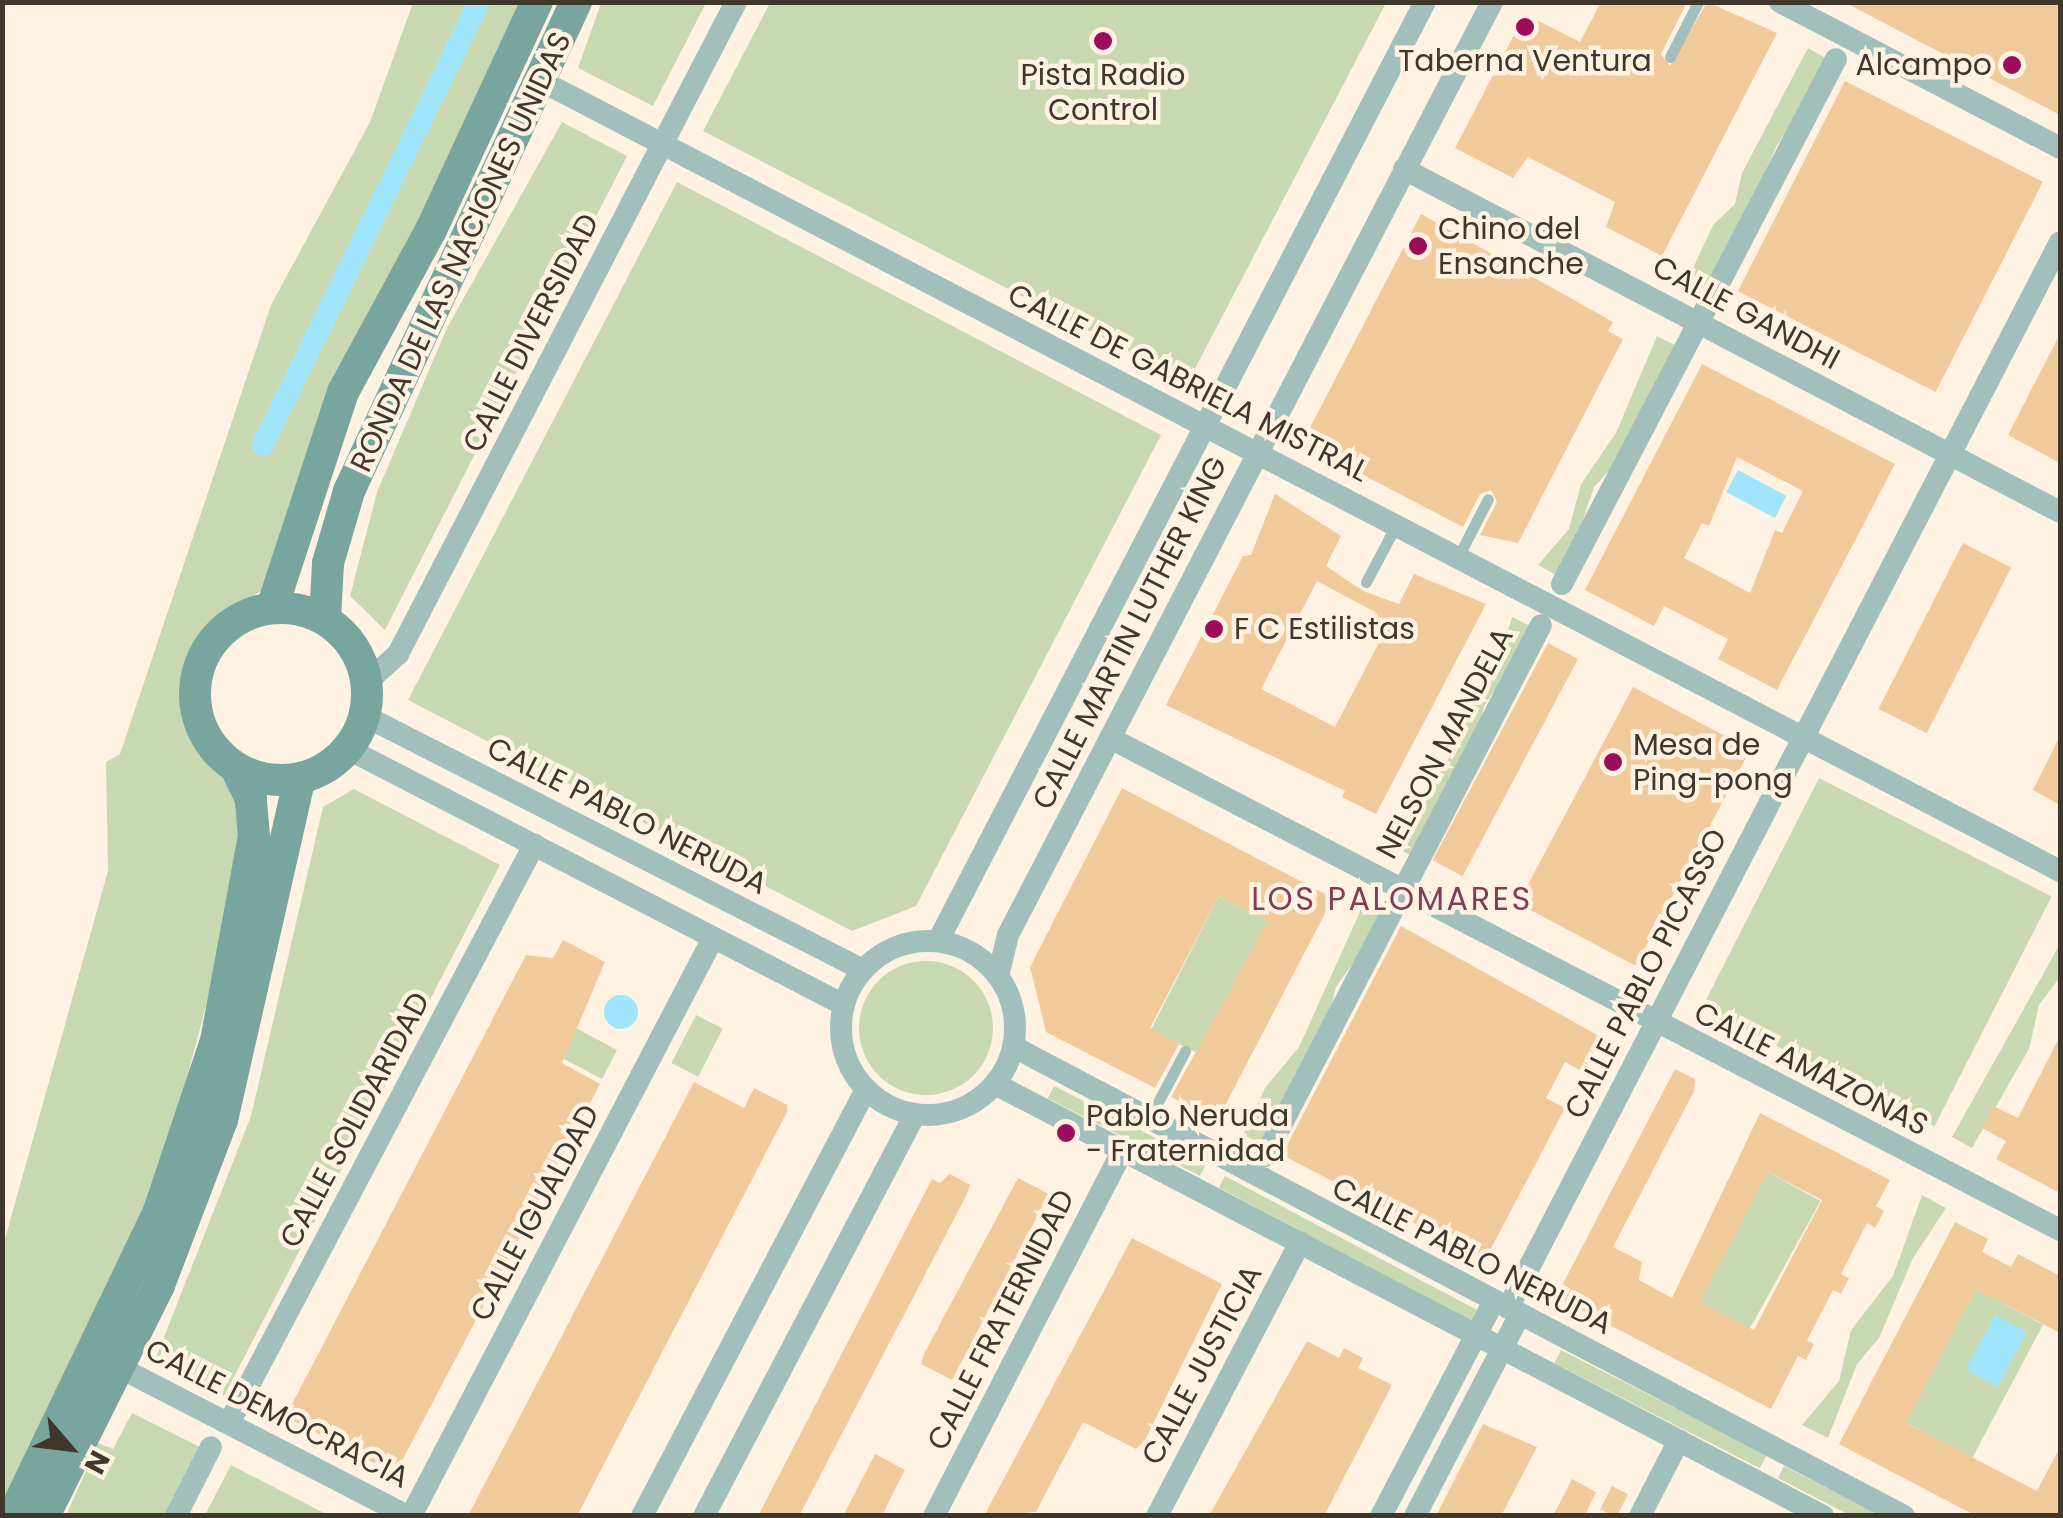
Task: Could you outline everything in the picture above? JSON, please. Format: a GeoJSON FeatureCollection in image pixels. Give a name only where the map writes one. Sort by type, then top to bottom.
{"type":"FeatureCollection","features":[{"type":"Feature","properties":{"kind":"street","name":"RONDA DE LAS NACIONES UNIDAS"},"geometry":{"type":"LineString","coordinates":[[272,608],[344,392],[431,230],[537,2]]}},
{"type":"Feature","properties":{"kind":"street","name":"RONDA DE LAS NACIONES UNIDAS"},"geometry":{"type":"LineString","coordinates":[[324,619],[328,563],[356,474],[405,357],[545,83],[576,2]]}},
{"type":"Feature","properties":{"kind":"street","name":"CALLE DIVERSIDAD"},"geometry":{"type":"LineString","coordinates":[[367,682],[398,654],[736,2]]}},
{"type":"Feature","properties":{"kind":"street","name":"CALLE MARTIN LUTHER KING"},"geometry":{"type":"LineString","coordinates":[[938,940],[1425,2]]}},
{"type":"Feature","properties":{"kind":"street","name":"CALLE MARTIN LUTHER KING"},"geometry":{"type":"LineString","coordinates":[[998,976],[1008,935],[1492,2]]}},
{"type":"Feature","properties":{"kind":"street"},"geometry":{"type":"LineString","coordinates":[[1780,2],[2060,148]]}},
{"type":"Feature","properties":{"kind":"street"},"geometry":{"type":"LineString","coordinates":[[1562,584],[1836,59]]}},
{"type":"Feature","properties":{"kind":"street","name":"CALLE DE GABRIELA MISTRAL"},"geometry":{"type":"LineString","coordinates":[[545,83],[2060,871]]}},
{"type":"Feature","properties":{"kind":"street","name":"CALLE GANDHI"},"geometry":{"type":"LineString","coordinates":[[1404,169],[2060,512]]}},
{"type":"Feature","properties":{"kind":"street","name":"CALLE PABLO PICASSO"},"geometry":{"type":"LineString","coordinates":[[1415,1516],[1500,1350],[1507,1307],[2060,242]]}},
{"type":"Feature","properties":{"kind":"street"},"geometry":{"type":"LineString","coordinates":[[14,1516],[160,1211],[220,1022],[254,836],[252,799],[237,770],[201,730],[196,676],[223,630],[272,608],[324,619],[345,635],[367,682],[365,716],[348,749],[299,780],[237,770]]}},
{"type":"Feature","properties":{"kind":"street","name":"NELSON MANDELA"},"geometry":{"type":"LineString","coordinates":[[1265,1156],[1540,625]]}},
{"type":"Feature","properties":{"kind":"street","name":"CALLE PABLO NERUDA"},"geometry":{"type":"LineString","coordinates":[[365,716],[862,970]]}},
{"type":"Feature","properties":{"kind":"street","name":"CALLE AMAZONAS"},"geometry":{"type":"LineString","coordinates":[[1110,738],[2060,1230]]}},
{"type":"Feature","properties":{"kind":"street"},"geometry":{"type":"LineString","coordinates":[[348,749],[844,1005]]}},
{"type":"Feature","properties":{"kind":"street"},"geometry":{"type":"LineString","coordinates":[[44,1516],[118,1366],[222,1120],[299,780]]}},
{"type":"Feature","properties":{"kind":"street","name":"CALLE SOLIDARIDAD"},"geometry":{"type":"LineString","coordinates":[[229,1423],[534,845]]}},
{"type":"Feature","properties":{"kind":"street","name":"CALLE IGUALDAD"},"geometry":{"type":"LineString","coordinates":[[409,1516],[713,938]]}},
{"type":"Feature","properties":{"kind":"street"},"geometry":{"type":"LineString","coordinates":[[938,940],[972,952],[998,976],[1014,1012],[1014,1047],[995,1084],[959,1109],[916,1114],[866,1089],[843,1050],[844,1005],[862,970],[897,946],[938,940]]}},
{"type":"Feature","properties":{"kind":"street","name":"CALLE PABLO NERUDA"},"geometry":{"type":"LineString","coordinates":[[1014,1047],[1147,1123],[1904,1516]]}},
{"type":"Feature","properties":{"kind":"street"},"geometry":{"type":"LineString","coordinates":[[995,1084],[1823,1516]]}},
{"type":"Feature","properties":{"kind":"street"},"geometry":{"type":"LineString","coordinates":[[642,1516],[866,1089]]}},
{"type":"Feature","properties":{"kind":"street"},"geometry":{"type":"LineString","coordinates":[[704,1516],[916,1114]]}},
{"type":"Feature","properties":{"kind":"street","name":"CALLE FRATERNIDAD"},"geometry":{"type":"LineString","coordinates":[[934,1516],[1122,1152]]}},
{"type":"Feature","properties":{"kind":"street","name":"CALLE JUSTICIA"},"geometry":{"type":"LineString","coordinates":[[1158,1516],[1300,1242]]}},
{"type":"Feature","properties":{"kind":"street","name":"CALLE PABLO PICASSO"},"geometry":{"type":"LineString","coordinates":[[1381,1516],[1474,1336],[1507,1307]]}},
{"type":"Feature","properties":{"kind":"street"},"geometry":{"type":"LineString","coordinates":[[112,1314],[108,1361],[118,1366]]}},
{"type":"Feature","properties":{"kind":"street","name":"CALLE DEMOCRACIA"},"geometry":{"type":"LineString","coordinates":[[118,1366],[409,1516]]}},
{"type":"Feature","properties":{"kind":"street"},"geometry":{"type":"LineString","coordinates":[[1640,1516],[1679,1440]]}},
{"type":"Feature","properties":{"kind":"street"},"geometry":{"type":"LineString","coordinates":[[176,1516],[211,1447]]}},
{"type":"Feature","properties":{"kind":"lane"},"geometry":{"type":"LineString","coordinates":[[1670,57],[1698,2]]}},
{"type":"Feature","properties":{"kind":"lane"},"geometry":{"type":"LineString","coordinates":[[1458,557],[1488,499]]}},
{"type":"Feature","properties":{"kind":"lane"},"geometry":{"type":"LineString","coordinates":[[1366,582],[1396,525]]}},
{"type":"Feature","properties":{"kind":"lane"},"geometry":{"type":"LineString","coordinates":[[1147,1123],[1184,1051]]}},
{"type":"Feature","properties":{"kind":"green space"},"geometry":{"type":"Polygon","coordinates":[[[770,2],[1386,3],[1188,382],[703,131],[770,2]]]}},
{"type":"Feature","properties":{"kind":"green space"},"geometry":{"type":"Polygon","coordinates":[[[413,3],[526,3],[263,590],[215,618],[186,658],[180,695],[190,733],[238,791],[244,814],[230,915],[164,1164],[3,1505],[3,1246],[108,871],[106,762],[120,754],[271,305],[370,122],[413,3]]]}},
{"type":"Feature","properties":{"kind":"green space"},"geometry":{"type":"Polygon","coordinates":[[[601,3],[706,3],[653,106],[578,68],[601,3]]]}},
{"type":"Feature","properties":{"kind":"green space"},"geometry":{"type":"Polygon","coordinates":[[[1808,48],[1832,62],[1777,145],[1713,290],[1689,277],[1713,225],[1735,204],[1742,173],[1808,48]]]}},
{"type":"Feature","properties":{"kind":"green space"},"geometry":{"type":"Polygon","coordinates":[[[562,122],[627,156],[385,630],[350,596],[377,492],[447,328],[562,122]]]}},
{"type":"Feature","properties":{"kind":"green space"},"geometry":{"type":"Polygon","coordinates":[[[677,182],[1161,435],[916,906],[852,931],[408,700],[677,182]]]}},
{"type":"Feature","properties":{"kind":"green space"},"geometry":{"type":"Polygon","coordinates":[[[1657,336],[1677,346],[1625,453],[1594,487],[1563,579],[1538,565],[1569,529],[1581,484],[1616,433],[1657,336]]]}},
{"type":"Feature","properties":{"kind":"green space"},"geometry":{"type":"Polygon","coordinates":[[[1512,617],[1536,629],[1484,706],[1471,751],[1412,856],[1392,846],[1450,756],[1466,703],[1498,665],[1512,617]]]}},
{"type":"Feature","properties":{"kind":"green space"},"geometry":{"type":"Polygon","coordinates":[[[1819,778],[2052,896],[1934,1126],[1702,1008],[1819,778]]]}},
{"type":"Feature","properties":{"kind":"green space"},"geometry":{"type":"Polygon","coordinates":[[[354,789],[500,865],[224,1396],[155,1360],[251,1116],[323,807],[354,789]]]}},
{"type":"Feature","properties":{"kind":"green space"},"geometry":{"type":"Polygon","coordinates":[[[1219,896],[1268,921],[1200,1055],[1151,1030],[1219,896]]]}},
{"type":"Feature","properties":{"kind":"green space"},"geometry":{"type":"Polygon","coordinates":[[[1363,905],[1386,917],[1336,987],[1321,1045],[1262,1144],[1243,1135],[1265,1088],[1299,1047],[1363,905]]]}},
{"type":"Feature","properties":{"kind":"green space"},"geometry":{"type":"Polygon","coordinates":[[[2060,944],[2060,977],[2039,1005],[2029,1049],[1972,1148],[1952,1137],[2060,944]]]}},
{"type":"Feature","properties":{"kind":"green space"},"geometry":{"type":"Polygon","coordinates":[[[926,961],[951,966],[973,981],[988,1003],[993,1028],[988,1053],[973,1075],[951,1090],[926,1095],[901,1090],[879,1075],[864,1053],[859,1028],[864,1003],[879,981],[901,966],[926,961]]]}},
{"type":"Feature","properties":{"kind":"green space"},"geometry":{"type":"Polygon","coordinates":[[[696,1015],[723,1029],[698,1077],[671,1063],[696,1015]]]}},
{"type":"Feature","properties":{"kind":"green space"},"geometry":{"type":"Polygon","coordinates":[[[572,1026],[617,1050],[602,1079],[564,1059],[572,1026]]]}},
{"type":"Feature","properties":{"kind":"green space"},"geometry":{"type":"Polygon","coordinates":[[[1054,1086],[1206,1164],[1200,1176],[1048,1098],[1054,1086]]]}},
{"type":"Feature","properties":{"kind":"green space"},"geometry":{"type":"Polygon","coordinates":[[[1768,1172],[1820,1201],[1749,1330],[1697,1301],[1768,1172]]]}},
{"type":"Feature","properties":{"kind":"green space"},"geometry":{"type":"Polygon","coordinates":[[[1225,1176],[1477,1310],[1471,1321],[1219,1187],[1225,1176]]]}},
{"type":"Feature","properties":{"kind":"green space"},"geometry":{"type":"Polygon","coordinates":[[[1922,1195],[1946,1208],[1913,1258],[1879,1338],[1857,1364],[1828,1438],[1802,1425],[1839,1381],[1851,1330],[1893,1276],[1922,1195]]]}},
{"type":"Feature","properties":{"kind":"green space"},"geometry":{"type":"Polygon","coordinates":[[[1976,1289],[2043,1325],[1972,1458],[1905,1422],[1976,1289]]]}},
{"type":"Feature","properties":{"kind":"green space"},"geometry":{"type":"Polygon","coordinates":[[[1561,1350],[1767,1455],[1760,1468],[1554,1363],[1561,1350]]]}},
{"type":"Feature","properties":{"kind":"green space"},"geometry":{"type":"Polygon","coordinates":[[[132,1413],[202,1448],[167,1515],[66,1516],[98,1443],[113,1449],[132,1413]]]}},
{"type":"Feature","properties":{"kind":"green space"},"geometry":{"type":"Polygon","coordinates":[[[231,1465],[328,1515],[205,1515],[231,1465]]]}},
{"type":"Feature","properties":{"kind":"green space"},"geometry":{"type":"Polygon","coordinates":[[[1784,1466],[1880,1515],[1849,1515],[1778,1478],[1784,1466]]]}},
{"type":"Feature","properties":{"kind":"water"},"geometry":{"type":"Polygon","coordinates":[[[1738,470],[1787,496],[1775,518],[1726,492],[1738,470]]]}},
{"type":"Feature","properties":{"kind":"water"},"geometry":{"type":"Polygon","coordinates":[[[621,995],[633,1000],[638,1012],[633,1024],[621,1029],[609,1024],[604,1012],[609,1000],[621,995]]]}},
{"type":"Feature","properties":{"kind":"water"},"geometry":{"type":"Polygon","coordinates":[[[1995,1315],[2027,1332],[1998,1387],[1966,1370],[1995,1315]]]}},
{"type":"Feature","properties":{"kind":"building"},"geometry":{"type":"Polygon","coordinates":[[[1601,2],[1687,2],[1661,54],[1670,66],[1707,2],[1777,33],[1662,256],[1606,227],[1615,202],[1528,157],[1513,178],[1455,148],[1525,14],[1580,42],[1601,2]]]}},
{"type":"Feature","properties":{"kind":"building","name":"Alcampo"},"geometry":{"type":"Polygon","coordinates":[[[1844,2],[2060,2],[2060,115],[1844,2]]]}},
{"type":"Feature","properties":{"kind":"building"},"geometry":{"type":"Polygon","coordinates":[[[1845,81],[2043,182],[1936,392],[1738,291],[1845,81]]]}},
{"type":"Feature","properties":{"kind":"building"},"geometry":{"type":"Polygon","coordinates":[[[1421,214],[1613,322],[1608,331],[1623,339],[1518,543],[1480,535],[1497,502],[1491,490],[1480,494],[1463,527],[1302,443],[1421,214]]]}},
{"type":"Feature","properties":{"kind":"building"},"geometry":{"type":"Polygon","coordinates":[[[2060,334],[2060,463],[2008,435],[2060,334]]]}},
{"type":"Feature","properties":{"kind":"building"},"geometry":{"type":"Polygon","coordinates":[[[1702,364],[1895,464],[1777,690],[1718,659],[1728,639],[1664,606],[1654,626],[1585,590],[1702,364]],[[1737,457],[1709,526],[1702,523],[1684,558],[1750,593],[1775,530],[1782,533],[1803,491],[1737,457]]]}},
{"type":"Feature","properties":{"kind":"building"},"geometry":{"type":"Polygon","coordinates":[[[1275,494],[1341,536],[1326,566],[1363,591],[1399,604],[1414,574],[1486,604],[1376,814],[1342,797],[1345,791],[1166,705],[1243,556],[1251,555],[1275,494]],[[1317,581],[1261,689],[1335,727],[1385,631],[1369,622],[1375,612],[1317,581]]]}},
{"type":"Feature","properties":{"kind":"building"},"geometry":{"type":"Polygon","coordinates":[[[1963,543],[2011,568],[1927,733],[1879,709],[1963,543]]]}},
{"type":"Feature","properties":{"kind":"building"},"geometry":{"type":"Polygon","coordinates":[[[1548,643],[1578,659],[1463,876],[1433,860],[1548,643]]]}},
{"type":"Feature","properties":{"kind":"building"},"geometry":{"type":"Polygon","coordinates":[[[1633,687],[1750,749],[1635,966],[1518,903],[1633,687]]]}},
{"type":"Feature","properties":{"kind":"building"},"geometry":{"type":"Polygon","coordinates":[[[2060,736],[2060,805],[2033,790],[2060,736]]]}},
{"type":"Feature","properties":{"kind":"building"},"geometry":{"type":"Polygon","coordinates":[[[1122,788],[1333,898],[1217,1121],[1171,1097],[1268,921],[1219,896],[1150,1028],[1179,1044],[1155,1088],[1046,1032],[1030,967],[1122,788]]]}},
{"type":"Feature","properties":{"kind":"building"},"geometry":{"type":"Polygon","coordinates":[[[1401,926],[1601,1037],[1583,1072],[1565,1062],[1546,1098],[1565,1108],[1485,1260],[1282,1155],[1401,926]]]}},
{"type":"Feature","properties":{"kind":"building"},"geometry":{"type":"Polygon","coordinates":[[[563,940],[605,962],[562,1063],[600,1084],[395,1474],[288,1418],[289,1410],[526,955],[553,958],[563,940]]]}},
{"type":"Feature","properties":{"kind":"building"},"geometry":{"type":"Polygon","coordinates":[[[2060,1036],[2060,1193],[1996,1159],[2006,1141],[1982,1128],[1993,1106],[2018,1118],[2060,1036]]]}},
{"type":"Feature","properties":{"kind":"building"},"geometry":{"type":"Polygon","coordinates":[[[1675,1069],[1695,1079],[1694,1091],[1613,1247],[1642,1262],[1639,1280],[1672,1298],[1760,1113],[1890,1180],[1876,1206],[1884,1211],[1875,1228],[1867,1223],[1841,1274],[1849,1278],[1841,1294],[1833,1290],[1807,1340],[1814,1344],[1806,1360],[1798,1356],[1771,1409],[1556,1297],[1675,1069]],[[1768,1172],[1700,1302],[1754,1330],[1822,1200],[1768,1172]]]}},
{"type":"Feature","properties":{"kind":"building"},"geometry":{"type":"Polygon","coordinates":[[[694,1082],[744,1108],[754,1088],[787,1105],[787,1112],[577,1516],[468,1516],[694,1082]]]}},
{"type":"Feature","properties":{"kind":"building"},"geometry":{"type":"Polygon","coordinates":[[[950,1174],[970,1185],[965,1198],[799,1516],[758,1516],[932,1179],[940,1183],[950,1174]]]}},
{"type":"Feature","properties":{"kind":"building"},"geometry":{"type":"Polygon","coordinates":[[[1018,1178],[1049,1194],[952,1380],[921,1364],[924,1354],[1018,1178]]]}},
{"type":"Feature","properties":{"kind":"building"},"geometry":{"type":"Polygon","coordinates":[[[1955,1222],[1988,1239],[1982,1252],[2011,1267],[2018,1254],[2060,1276],[2060,1333],[1976,1289],[1906,1423],[2037,1491],[2060,1447],[2060,1516],[1976,1516],[1839,1444],[1955,1222]]]}},
{"type":"Feature","properties":{"kind":"building"},"geometry":{"type":"Polygon","coordinates":[[[1132,1238],[1222,1284],[1144,1442],[1136,1449],[1083,1422],[1036,1512],[984,1516],[1132,1238]]]}},
{"type":"Feature","properties":{"kind":"building"},"geometry":{"type":"Polygon","coordinates":[[[1307,1341],[1339,1358],[1344,1348],[1363,1358],[1358,1368],[1392,1385],[1324,1516],[1209,1516],[1307,1341]]]}},
{"type":"Feature","properties":{"kind":"building"},"geometry":{"type":"Polygon","coordinates":[[[1483,1424],[1537,1447],[1501,1516],[1436,1516],[1483,1424]]]}},
{"type":"Feature","properties":{"kind":"building"},"geometry":{"type":"Polygon","coordinates":[[[875,1454],[905,1470],[882,1516],[843,1516],[875,1454]]]}},
{"type":"Feature","properties":{"kind":"building"},"geometry":{"type":"Polygon","coordinates":[[[1572,1479],[1596,1492],[1590,1505],[1584,1516],[1553,1516],[1572,1479]]]}},
{"type":"Feature","properties":{"kind":"building"},"geometry":{"type":"Polygon","coordinates":[[[1612,1486],[1628,1494],[1617,1516],[1600,1509],[1612,1486]]]}},
{"type":"Feature","properties":{"kind":"waterway"},"geometry":{"type":"LineString","coordinates":[[263,445],[479,2]]}},
{"type":"Feature","properties":{"kind":"place","name":"Taberna Ventura"},"geometry":{"type":"Point","coordinates":[1525,27]}},
{"type":"Feature","properties":{"kind":"place","name":"Pista Radio Control"},"geometry":{"type":"Point","coordinates":[1103,41]}},
{"type":"Feature","properties":{"kind":"place","name":"Alcampo"},"geometry":{"type":"Point","coordinates":[2012,65]}},
{"type":"Feature","properties":{"kind":"place","name":"Chino del Ensanche"},"geometry":{"type":"Point","coordinates":[1418,246]}},
{"type":"Feature","properties":{"kind":"place","name":"F C Estilistas"},"geometry":{"type":"Point","coordinates":[1214,629]}},
{"type":"Feature","properties":{"kind":"place","name":"Mesa de Ping-pong"},"geometry":{"type":"Point","coordinates":[1613,762]}},
{"type":"Feature","properties":{"kind":"place","name":"Pablo Neruda - Fraternidad"},"geometry":{"type":"Point","coordinates":[1066,1133]}},
{"type":"Feature","properties":{"kind":"district","name":"LOS PALOMARES"},"geometry":{"type":"Point","coordinates":[1392,899]}}]}
